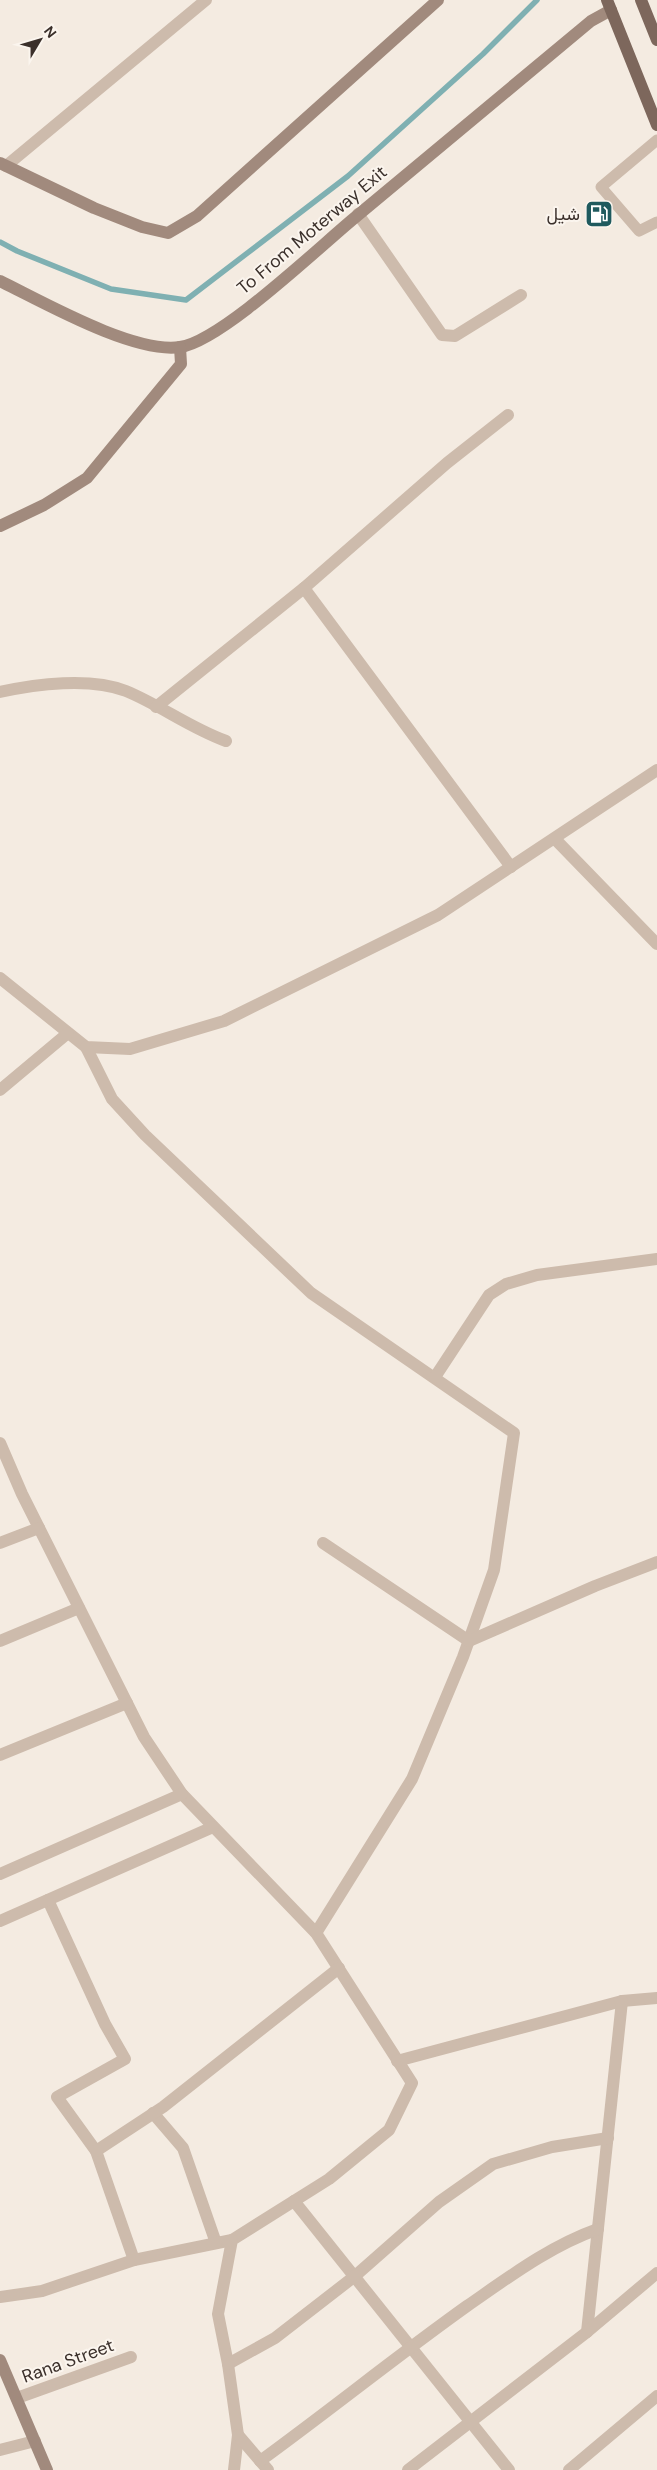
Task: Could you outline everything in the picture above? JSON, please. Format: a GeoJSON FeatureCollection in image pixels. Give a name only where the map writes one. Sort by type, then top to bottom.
{"type":"FeatureCollection","features":[{"type":"Feature","properties":{"kind":"main road"},"geometry":{"type":"LineString","coordinates":[[3,165],[102,211],[142,227],[168,233],[197,216],[438,0]]}},
{"type":"Feature","properties":{"kind":"main road"},"geometry":{"type":"LineString","coordinates":[[642,0],[656,34]]}},
{"type":"Feature","properties":{"kind":"main road"},"geometry":{"type":"LineString","coordinates":[[609,5],[657,125]]}},
{"type":"Feature","properties":{"kind":"main road","name":"To From Moterway Exit"},"geometry":{"type":"LineString","coordinates":[[0,281],[100,329],[148,344],[180,347],[201,340],[235,317],[609,5]]}},
{"type":"Feature","properties":{"kind":"main road"},"geometry":{"type":"LineString","coordinates":[[0,526],[44,506],[87,478],[181,364],[180,347]]}},
{"type":"Feature","properties":{"kind":"main road"},"geometry":{"type":"LineString","coordinates":[[0,2360],[47,2470]]}},
{"type":"Feature","properties":{"kind":"street"},"geometry":{"type":"LineString","coordinates":[[3,165],[206,0]]}},
{"type":"Feature","properties":{"kind":"street"},"geometry":{"type":"LineString","coordinates":[[358,214],[442,335],[455,336],[521,295]]}},
{"type":"Feature","properties":{"kind":"street"},"geometry":{"type":"LineString","coordinates":[[156,707],[304,588],[447,463],[508,415]]}},
{"type":"Feature","properties":{"kind":"street"},"geometry":{"type":"LineString","coordinates":[[304,588],[511,867]]}},
{"type":"Feature","properties":{"kind":"street"},"geometry":{"type":"LineString","coordinates":[[0,692],[30,685],[64,682],[124,690],[206,734],[226,741]]}},
{"type":"Feature","properties":{"kind":"street"},"geometry":{"type":"LineString","coordinates":[[86,1047],[130,1049],[224,1021],[438,915],[657,770]]}},
{"type":"Feature","properties":{"kind":"street"},"geometry":{"type":"LineString","coordinates":[[556,838],[657,944]]}},
{"type":"Feature","properties":{"kind":"street"},"geometry":{"type":"LineString","coordinates":[[0,978],[86,1047],[112,1099],[145,1135],[311,1293],[514,1433],[494,1570],[468,1641],[412,1778],[316,1933]]}},
{"type":"Feature","properties":{"kind":"street"},"geometry":{"type":"LineString","coordinates":[[0,1090],[68,1033]]}},
{"type":"Feature","properties":{"kind":"street"},"geometry":{"type":"LineString","coordinates":[[435,1377],[490,1295],[506,1284],[537,1275],[657,1259]]}},
{"type":"Feature","properties":{"kind":"street"},"geometry":{"type":"LineString","coordinates":[[0,2297],[42,2291],[134,2260],[232,2240],[329,2179],[388,2130],[412,2083],[316,1933],[182,1794],[144,1737],[1,1449]]}},
{"type":"Feature","properties":{"kind":"street"},"geometry":{"type":"LineString","coordinates":[[0,1542],[39,1528]]}},
{"type":"Feature","properties":{"kind":"street"},"geometry":{"type":"LineString","coordinates":[[323,1543],[468,1641]]}},
{"type":"Feature","properties":{"kind":"street"},"geometry":{"type":"LineString","coordinates":[[468,1641],[595,1586],[657,1562]]}},
{"type":"Feature","properties":{"kind":"street"},"geometry":{"type":"LineString","coordinates":[[0,1641],[79,1608]]}},
{"type":"Feature","properties":{"kind":"street"},"geometry":{"type":"LineString","coordinates":[[0,1755],[127,1703]]}},
{"type":"Feature","properties":{"kind":"street"},"geometry":{"type":"LineString","coordinates":[[0,1874],[182,1794]]}},
{"type":"Feature","properties":{"kind":"street"},"geometry":{"type":"LineString","coordinates":[[0,1921],[213,1827]]}},
{"type":"Feature","properties":{"kind":"street"},"geometry":{"type":"LineString","coordinates":[[48,1900],[105,2024],[125,2059],[57,2097],[96,2151],[134,2260]]}},
{"type":"Feature","properties":{"kind":"street"},"geometry":{"type":"LineString","coordinates":[[96,2151],[153,2114],[339,1968]]}},
{"type":"Feature","properties":{"kind":"street"},"geometry":{"type":"LineString","coordinates":[[397,2060],[622,2001],[657,1998]]}},
{"type":"Feature","properties":{"kind":"street"},"geometry":{"type":"LineString","coordinates":[[587,2332],[622,2001]]}},
{"type":"Feature","properties":{"kind":"street"},"geometry":{"type":"LineString","coordinates":[[153,2114],[183,2148],[216,2243]]}},
{"type":"Feature","properties":{"kind":"street"},"geometry":{"type":"LineString","coordinates":[[228,2364],[275,2338],[355,2276],[439,2202],[493,2164],[552,2147],[608,2138]]}},
{"type":"Feature","properties":{"kind":"street"},"geometry":{"type":"LineString","coordinates":[[294,2201],[509,2470]]}},
{"type":"Feature","properties":{"kind":"street"},"geometry":{"type":"LineString","coordinates":[[238,2435],[264,2466],[411,2346],[527,2264],[598,2229]]}},
{"type":"Feature","properties":{"kind":"street"},"geometry":{"type":"LineString","coordinates":[[232,2240],[218,2314],[228,2364],[238,2435],[234,2470]]}},
{"type":"Feature","properties":{"kind":"street"},"geometry":{"type":"LineString","coordinates":[[408,2470],[587,2332],[657,2273]]}},
{"type":"Feature","properties":{"kind":"street","name":"Rana Street"},"geometry":{"type":"LineString","coordinates":[[17,2398],[131,2357]]}},
{"type":"Feature","properties":{"kind":"street"},"geometry":{"type":"LineString","coordinates":[[569,2470],[657,2396]]}},
{"type":"Feature","properties":{"kind":"street"},"geometry":{"type":"LineString","coordinates":[[0,2450],[35,2442]]}},
{"type":"Feature","properties":{"kind":"lane"},"geometry":{"type":"LineString","coordinates":[[657,140],[601,187],[639,231],[657,222]]}},
{"type":"Feature","properties":{"kind":"waterway"},"geometry":{"type":"LineString","coordinates":[[0,242],[17,251],[111,289],[186,300],[348,176],[483,54],[537,0]]}},
{"type":"Feature","properties":{"kind":"place","name":"شیل"},"geometry":{"type":"Point","coordinates":[599,214]}}]}
